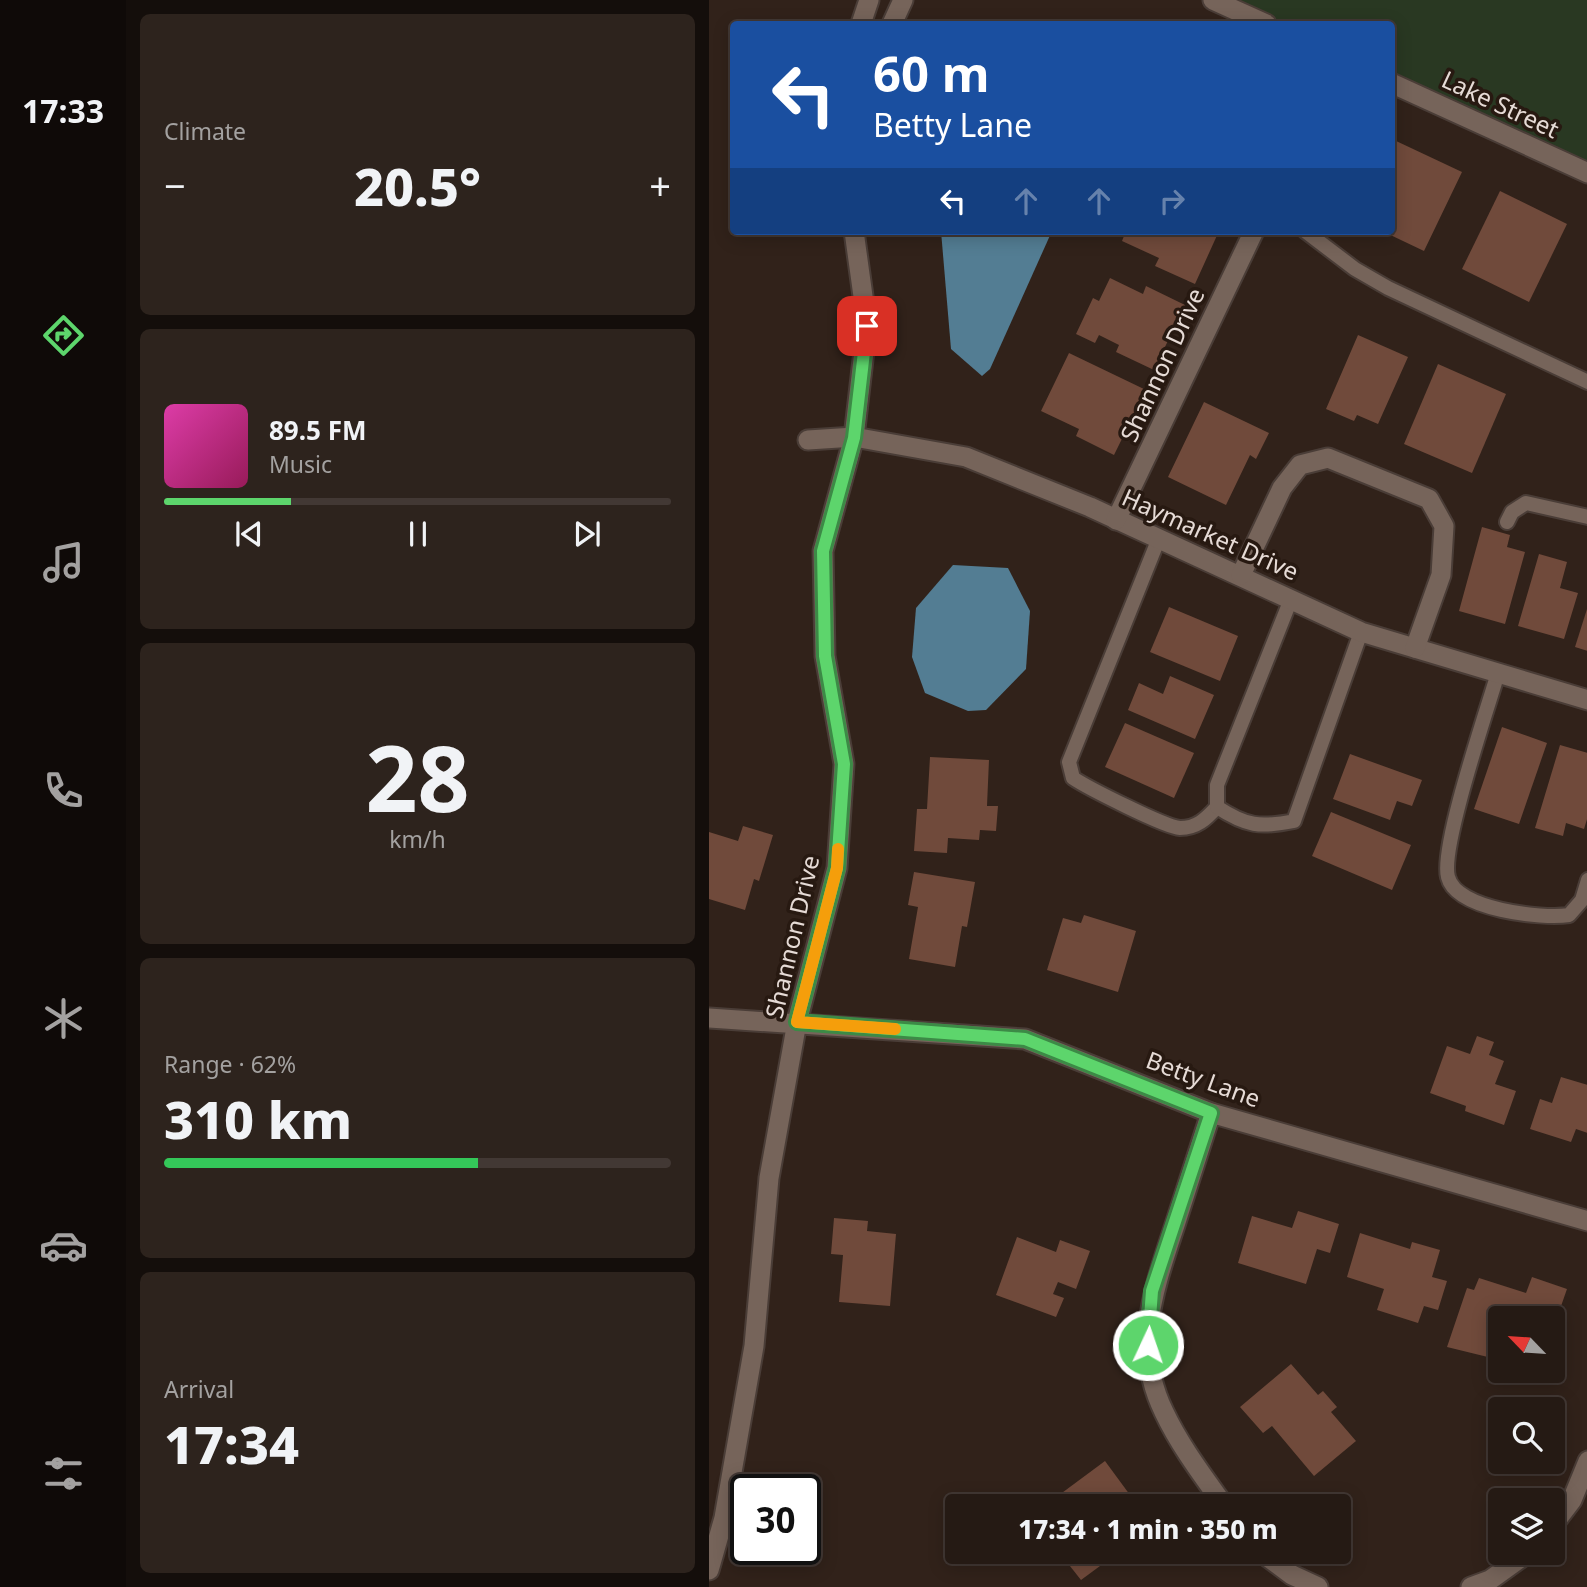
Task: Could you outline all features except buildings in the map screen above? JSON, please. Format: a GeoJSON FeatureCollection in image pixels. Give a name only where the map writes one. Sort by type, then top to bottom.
{"type":"FeatureCollection","features":[{"type":"Feature","properties":{"kind":"street"},"geometry":{"type":"LineString","coordinates":[[862,21],[869,0]]}},
{"type":"Feature","properties":{"kind":"street"},"geometry":{"type":"LineString","coordinates":[[893,21],[903,0]]}},
{"type":"Feature","properties":{"kind":"street"},"geometry":{"type":"LineString","coordinates":[[1213,0],[1259,21]]}},
{"type":"Feature","properties":{"kind":"street","name":"Lake Street"},"geometry":{"type":"LineString","coordinates":[[1395,85],[1587,173]]}},
{"type":"Feature","properties":{"kind":"street","name":"Shannon Drive"},"geometry":{"type":"LineString","coordinates":[[709,1570],[724,1518],[754,1346],[769,1178],[797,1022],[837,868],[844,764],[825,656],[823,551],[854,438],[867,326],[855,235]]}},
{"type":"Feature","properties":{"kind":"street","name":"Shannon Drive"},"geometry":{"type":"LineString","coordinates":[[1116,520],[1252,235]]}},
{"type":"Feature","properties":{"kind":"street","name":"Haymarket Drive"},"geometry":{"type":"LineString","coordinates":[[809,440],[854,438],[966,457],[1159,538],[1361,632],[1587,700]]}},
{"type":"Feature","properties":{"kind":"street"},"geometry":{"type":"LineString","coordinates":[[1241,575],[1282,488],[1299,465],[1329,458],[1429,499],[1444,526],[1441,575],[1415,648]]}},
{"type":"Feature","properties":{"kind":"street","name":"Betty Lane"},"geometry":{"type":"LineString","coordinates":[[709,1018],[1025,1039],[1211,1113],[1587,1221]]}},
{"type":"Feature","properties":{"kind":"street"},"geometry":{"type":"LineString","coordinates":[[1211,1113],[1152,1291],[1148,1328],[1149,1363],[1162,1410],[1187,1454],[1216,1494]]}},
{"type":"Feature","properties":{"kind":"street"},"geometry":{"type":"LineString","coordinates":[[1565,1509],[1572,1500],[1587,1461]]}},
{"type":"Feature","properties":{"kind":"street"},"geometry":{"type":"LineString","coordinates":[[1277,1564],[1292,1575],[1318,1587]]}},
{"type":"Feature","properties":{"kind":"street"},"geometry":{"type":"LineString","coordinates":[[1471,1587],[1489,1580],[1510,1565]]}},
{"type":"Feature","properties":{"kind":"lane"},"geometry":{"type":"LineString","coordinates":[[1310,235],[1355,270],[1388,288],[1587,382]]}},
{"type":"Feature","properties":{"kind":"lane"},"geometry":{"type":"LineString","coordinates":[[1507,522],[1512,512],[1526,503],[1587,517]]}},
{"type":"Feature","properties":{"kind":"lane"},"geometry":{"type":"LineString","coordinates":[[1159,538],[1069,762],[1073,778],[1089,789],[1178,828],[1201,824],[1217,807],[1217,785],[1291,599]]}},
{"type":"Feature","properties":{"kind":"lane"},"geometry":{"type":"LineString","coordinates":[[1217,807],[1237,820],[1264,827],[1294,821],[1361,632]]}},
{"type":"Feature","properties":{"kind":"lane"},"geometry":{"type":"LineString","coordinates":[[1498,673],[1452,832],[1447,876],[1455,891],[1492,908],[1548,918],[1569,915],[1582,900],[1587,880]]}},
{"type":"Feature","properties":{"kind":"green space"},"geometry":{"type":"Polygon","coordinates":[[[1219,0],[1587,0],[1587,171],[1395,81],[1395,21],[1265,21],[1219,0]]]}},
{"type":"Feature","properties":{"kind":"water"},"geometry":{"type":"Polygon","coordinates":[[[941,235],[1050,235],[990,369],[982,376],[951,349],[941,235]]]}},
{"type":"Feature","properties":{"kind":"water"},"geometry":{"type":"Polygon","coordinates":[[[953,565],[1008,568],[1030,611],[1026,669],[986,710],[968,711],[925,693],[912,657],[916,608],[953,565]]]}},
{"type":"Feature","properties":{"kind":"slow traffic"},"geometry":{"type":"LineString","coordinates":[[838,849],[837,868],[797,1022],[895,1029]]}},
{"type":"Feature","properties":{"kind":"route"},"geometry":{"type":"LineString","coordinates":[[867,326],[854,438],[823,551],[825,656],[844,764],[837,868],[797,1022],[1025,1039],[1211,1113],[1152,1291],[1148,1345]]}}]}
